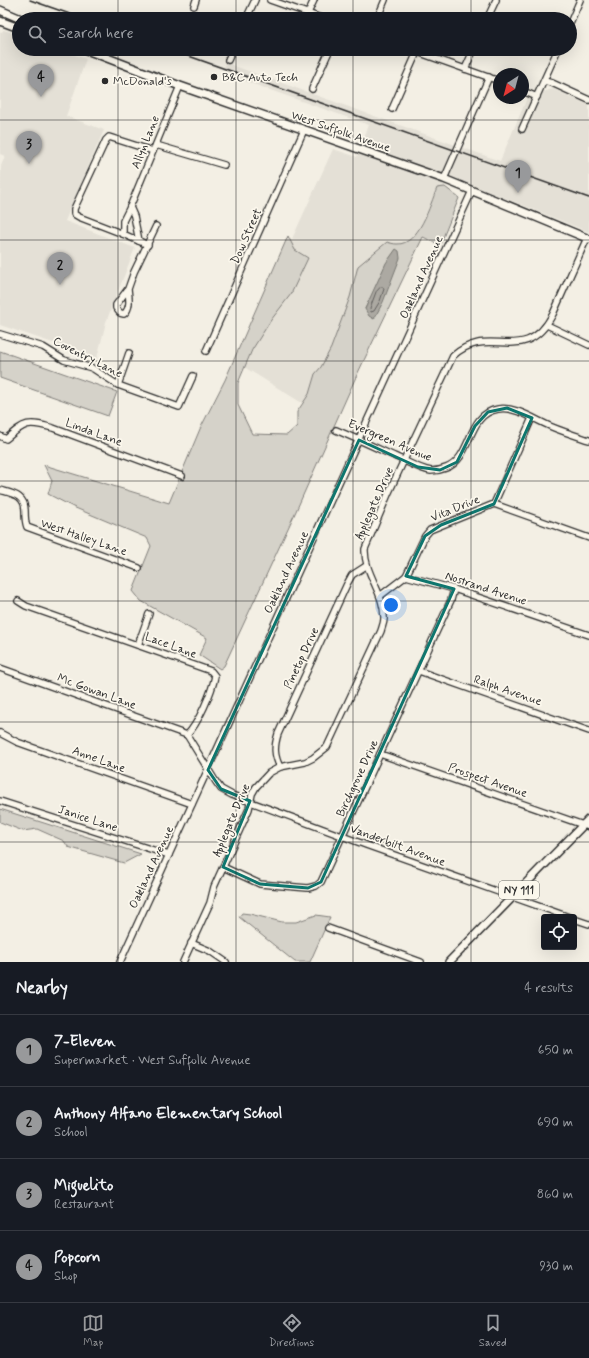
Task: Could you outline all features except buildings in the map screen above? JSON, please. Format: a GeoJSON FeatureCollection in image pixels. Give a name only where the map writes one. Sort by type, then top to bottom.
{"type":"FeatureCollection","features":[{"type":"Feature","properties":{"kind":"main road"},"geometry":{"type":"LineString","coordinates":[[0,10],[12,15]]}},
{"type":"Feature","properties":{"kind":"main road"},"geometry":{"type":"LineString","coordinates":[[0,21],[12,25]]}},
{"type":"Feature","properties":{"kind":"main road","name":"West Suffolk Avenue"},"geometry":{"type":"LineString","coordinates":[[102,56],[180,86],[444,179],[588,239]]}},
{"type":"Feature","properties":{"kind":"main road","name":"NY 111"},"geometry":{"type":"LineString","coordinates":[[449,962],[512,897],[586,826],[589,819]]}},
{"type":"Feature","properties":{"kind":"street"},"geometry":{"type":"LineString","coordinates":[[249,12],[255,0]]}},
{"type":"Feature","properties":{"kind":"street"},"geometry":{"type":"LineString","coordinates":[[270,0],[305,12]]}},
{"type":"Feature","properties":{"kind":"street"},"geometry":{"type":"LineString","coordinates":[[308,12],[314,0]]}},
{"type":"Feature","properties":{"kind":"street"},"geometry":{"type":"LineString","coordinates":[[380,12],[385,0]]}},
{"type":"Feature","properties":{"kind":"street"},"geometry":{"type":"LineString","coordinates":[[490,12],[496,0]]}},
{"type":"Feature","properties":{"kind":"street"},"geometry":{"type":"LineString","coordinates":[[575,12],[580,0]]}},
{"type":"Feature","properties":{"kind":"street"},"geometry":{"type":"LineString","coordinates":[[228,60],[230,56]]}},
{"type":"Feature","properties":{"kind":"street"},"geometry":{"type":"LineString","coordinates":[[312,89],[327,56]]}},
{"type":"Feature","properties":{"kind":"street"},"geometry":{"type":"LineString","coordinates":[[392,109],[415,56]]}},
{"type":"Feature","properties":{"kind":"street"},"geometry":{"type":"LineString","coordinates":[[428,56],[493,79]]}},
{"type":"Feature","properties":{"kind":"street"},"geometry":{"type":"LineString","coordinates":[[465,69],[471,56]]}},
{"type":"Feature","properties":{"kind":"street"},"geometry":{"type":"LineString","coordinates":[[522,129],[555,56]]}},
{"type":"Feature","properties":{"kind":"street"},"geometry":{"type":"LineString","coordinates":[[444,179],[489,77]]}},
{"type":"Feature","properties":{"kind":"street"},"geometry":{"type":"LineString","coordinates":[[544,81],[552,83],[589,100]]}},
{"type":"Feature","properties":{"kind":"street","name":"Allyn Lane"},"geometry":{"type":"LineString","coordinates":[[123,234],[123,221],[180,86]]}},
{"type":"Feature","properties":{"kind":"street"},"geometry":{"type":"LineString","coordinates":[[529,94],[537,97]]}},
{"type":"Feature","properties":{"kind":"street","name":"Dow Street"},"geometry":{"type":"LineString","coordinates":[[206,352],[304,130]]}},
{"type":"Feature","properties":{"kind":"street"},"geometry":{"type":"LineString","coordinates":[[148,245],[79,217],[74,214],[74,209],[106,140],[109,138],[153,151]]}},
{"type":"Feature","properties":{"kind":"street"},"geometry":{"type":"LineString","coordinates":[[156,145],[224,165]]}},
{"type":"Feature","properties":{"kind":"street","name":"Oakland Avenue"},"geometry":{"type":"LineString","coordinates":[[120,962],[472,191]]}},
{"type":"Feature","properties":{"kind":"street"},"geometry":{"type":"LineString","coordinates":[[130,207],[134,216],[139,241]]}},
{"type":"Feature","properties":{"kind":"street"},"geometry":{"type":"LineString","coordinates":[[128,289],[134,272],[156,226]]}},
{"type":"Feature","properties":{"kind":"street","name":"Applegate Drive"},"geometry":{"type":"LineString","coordinates":[[182,962],[210,903],[214,887],[246,815],[252,794],[259,783],[269,773],[280,767],[305,762],[313,758],[327,747],[381,631],[384,618],[380,596],[366,566],[365,549],[453,356],[461,349],[472,344],[494,342],[516,344],[528,340],[538,334],[547,325],[588,239]]}},
{"type":"Feature","properties":{"kind":"street"},"geometry":{"type":"LineString","coordinates":[[547,325],[589,345]]}},
{"type":"Feature","properties":{"kind":"street","name":"Coventry Lane"},"geometry":{"type":"LineString","coordinates":[[0,334],[43,347],[64,360],[92,368],[118,385],[179,407],[193,376]]}},
{"type":"Feature","properties":{"kind":"street"},"geometry":{"type":"LineString","coordinates":[[118,385],[129,353]]}},
{"type":"Feature","properties":{"kind":"street","name":"Evergreen Avenue"},"geometry":{"type":"LineString","coordinates":[[336,430],[404,461],[431,471],[449,467],[457,462],[480,418],[488,412],[497,409],[507,408],[517,411],[589,440]]}},
{"type":"Feature","properties":{"kind":"street","name":"Vita Drive"},"geometry":{"type":"LineString","coordinates":[[406,576],[425,536],[430,530],[494,504],[532,418]]}},
{"type":"Feature","properties":{"kind":"street","name":"Linda Lane"},"geometry":{"type":"LineString","coordinates":[[0,436],[6,439],[26,424],[34,423],[53,428],[182,476]]}},
{"type":"Feature","properties":{"kind":"street","name":"West Halley Lane"},"geometry":{"type":"LineString","coordinates":[[0,490],[18,496],[24,501],[25,521],[27,527],[140,568]]}},
{"type":"Feature","properties":{"kind":"street"},"geometry":{"type":"LineString","coordinates":[[494,504],[589,538]]}},
{"type":"Feature","properties":{"kind":"street","name":"Pinetop Drive"},"geometry":{"type":"LineString","coordinates":[[280,767],[274,752],[278,734],[352,575],[366,566]]}},
{"type":"Feature","properties":{"kind":"street"},"geometry":{"type":"LineString","coordinates":[[380,596],[406,576]]}},
{"type":"Feature","properties":{"kind":"street","name":"Nostrand Avenue"},"geometry":{"type":"LineString","coordinates":[[406,576],[454,589],[589,635]]}},
{"type":"Feature","properties":{"kind":"street","name":"Birchgrove Drive"},"geometry":{"type":"LineString","coordinates":[[223,867],[260,884],[308,888],[316,886],[321,882],[419,671],[451,600],[454,589]]}},
{"type":"Feature","properties":{"kind":"street","name":"Lace Lane"},"geometry":{"type":"LineString","coordinates":[[18,601],[34,609],[211,671],[215,676],[213,686],[193,729],[187,735]]}},
{"type":"Feature","properties":{"kind":"street"},"geometry":{"type":"LineString","coordinates":[[138,645],[149,614]]}},
{"type":"Feature","properties":{"kind":"street","name":"Mc Gowan Lane"},"geometry":{"type":"LineString","coordinates":[[0,668],[187,735]]}},
{"type":"Feature","properties":{"kind":"street","name":"Ralph Avenue"},"geometry":{"type":"LineString","coordinates":[[419,671],[589,731]]}},
{"type":"Feature","properties":{"kind":"street","name":"Anne Lane"},"geometry":{"type":"LineString","coordinates":[[0,733],[17,742],[192,804]]}},
{"type":"Feature","properties":{"kind":"street"},"geometry":{"type":"LineString","coordinates":[[187,735],[208,770]]}},
{"type":"Feature","properties":{"kind":"street","name":"Prospect Avenue"},"geometry":{"type":"LineString","coordinates":[[380,754],[586,826]]}},
{"type":"Feature","properties":{"kind":"street","name":"Vanderbilt Avenue"},"geometry":{"type":"LineString","coordinates":[[208,770],[221,789],[250,802],[342,837],[560,914]]}},
{"type":"Feature","properties":{"kind":"street","name":"Janice Lane"},"geometry":{"type":"LineString","coordinates":[[0,802],[169,855]]}},
{"type":"Feature","properties":{"kind":"street"},"geometry":{"type":"LineString","coordinates":[[577,920],[589,924]]}},
{"type":"Feature","properties":{"kind":"street"},"geometry":{"type":"LineString","coordinates":[[328,928],[421,962]]}},
{"type":"Feature","properties":{"kind":"street"},"geometry":{"type":"LineString","coordinates":[[192,943],[210,951],[226,962]]}},
{"type":"Feature","properties":{"kind":"highlighted area"},"geometry":{"type":"Polygon","coordinates":[[[507,408],[532,418],[494,504],[441,525],[425,536],[406,576],[454,589],[321,882],[308,888],[260,884],[223,867],[250,801],[221,789],[208,770],[359,440],[418,467],[440,470],[457,462],[475,426],[488,412],[507,408]]]}},
{"type":"Feature","properties":{"kind":"shaded area"},"geometry":{"type":"Polygon","coordinates":[[[4,30],[12,33],[12,56],[77,56],[86,59],[66,116],[104,130],[65,221],[135,248],[106,322],[97,358],[0,325],[0,197],[1,166],[5,156],[0,154],[0,33],[4,30]]]}},
{"type":"Feature","properties":{"kind":"shaded area"},"geometry":{"type":"Polygon","coordinates":[[[226,63],[500,161],[525,104],[529,104],[529,96],[553,89],[589,105],[589,232],[450,176],[411,259],[385,247],[310,408],[236,362],[333,149],[357,157],[369,125],[222,73],[226,63]]]}},
{"type":"Feature","properties":{"kind":"shaded area"},"geometry":{"type":"Polygon","coordinates":[[[445,187],[459,198],[440,245],[423,237],[355,379],[224,666],[220,669],[199,655],[207,638],[141,601],[133,591],[151,546],[147,538],[73,507],[48,494],[52,481],[44,465],[169,503],[200,429],[225,380],[288,236],[295,250],[308,258],[291,294],[271,320],[252,350],[238,383],[238,405],[252,434],[287,435],[297,426],[297,412],[309,394],[315,374],[321,367],[331,348],[350,297],[358,266],[387,242],[397,244],[405,243],[412,238],[423,223],[437,188],[445,187]],[[396,250],[387,263],[365,309],[396,250]]]}},
{"type":"Feature","properties":{"kind":"shaded area"},"geometry":{"type":"Polygon","coordinates":[[[0,351],[117,392],[108,416],[0,378],[0,351]]]}},
{"type":"Feature","properties":{"kind":"shaded area"},"geometry":{"type":"Polygon","coordinates":[[[0,809],[141,854],[124,863],[68,847],[64,841],[37,829],[23,831],[0,822],[0,809]]]}},
{"type":"Feature","properties":{"kind":"shaded area"},"geometry":{"type":"Polygon","coordinates":[[[242,913],[282,922],[296,922],[316,915],[330,917],[310,962],[295,962],[239,917],[242,913]]]}},
{"type":"Feature","properties":{"kind":"water"},"geometry":{"type":"Polygon","coordinates":[[[396,249],[399,251],[400,258],[383,302],[374,319],[369,316],[365,309],[386,263],[396,249]]]}},
{"type":"Feature","properties":{"kind":"railway"},"geometry":{"type":"LineString","coordinates":[[30,0],[64,12]]}},
{"type":"Feature","properties":{"kind":"railway"},"geometry":{"type":"LineString","coordinates":[[189,56],[589,198]]}},
{"type":"Feature","properties":{"kind":"place","name":"B&C Auto Tech"},"geometry":{"type":"Point","coordinates":[214,77]}},
{"type":"Feature","properties":{"kind":"place","name":"McDonald's"},"geometry":{"type":"Point","coordinates":[105,81]}},
{"type":"Feature","properties":{"kind":"place","name":"Popcorn"},"geometry":{"type":"Point","coordinates":[41,97]}},
{"type":"Feature","properties":{"kind":"place","name":"Miguelito"},"geometry":{"type":"Point","coordinates":[29,164]}},
{"type":"Feature","properties":{"kind":"place","name":"7-Eleven"},"geometry":{"type":"Point","coordinates":[518,193]}},
{"type":"Feature","properties":{"kind":"place","name":"Anthony Alfano Elementary School"},"geometry":{"type":"Point","coordinates":[60,285]}}]}
